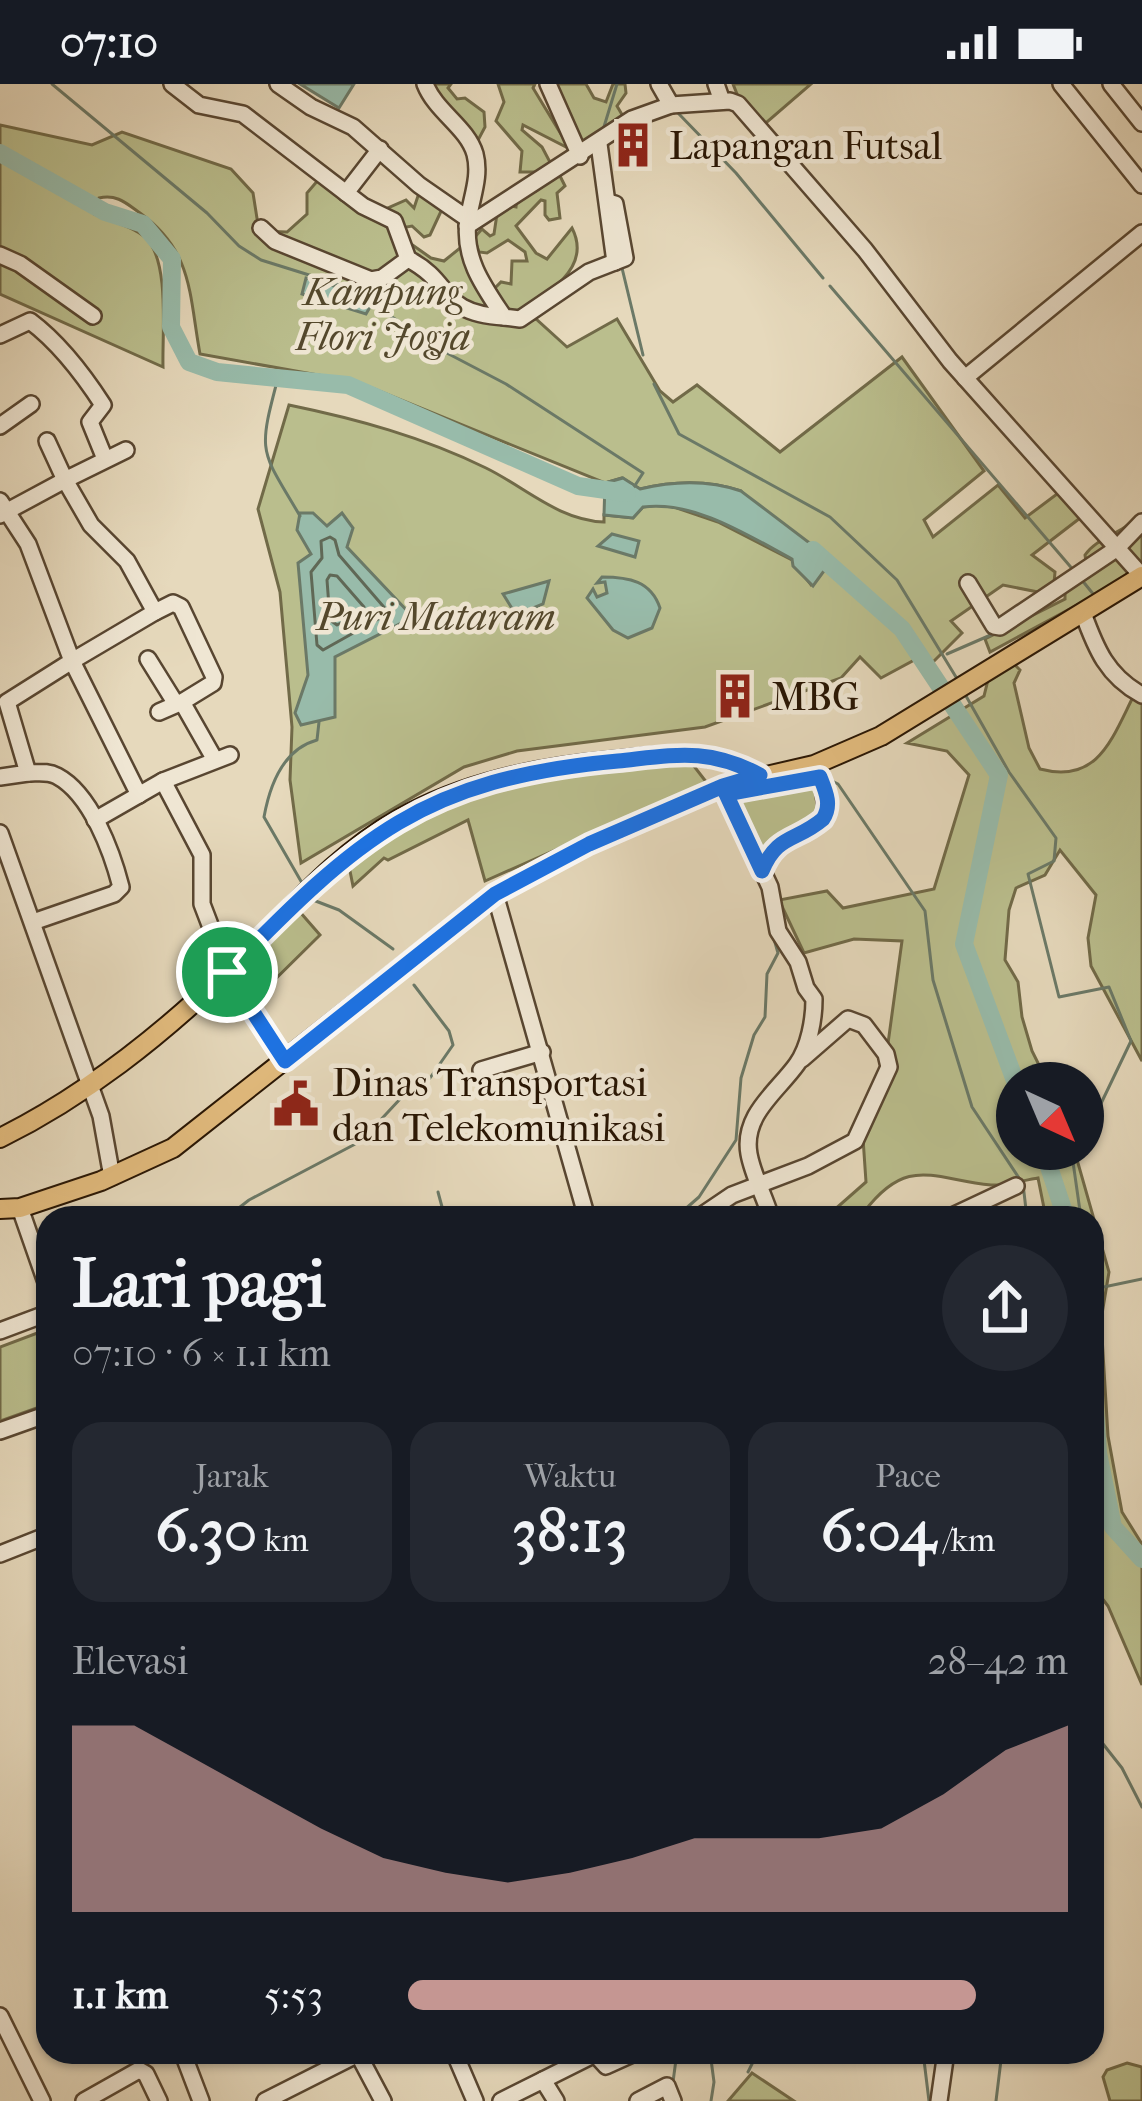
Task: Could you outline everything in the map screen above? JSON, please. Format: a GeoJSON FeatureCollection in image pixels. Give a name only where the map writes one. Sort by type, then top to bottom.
{"type":"FeatureCollection","features":[{"type":"Feature","properties":{"kind":"main road"},"geometry":{"type":"LineString","coordinates":[[10,1208],[112,1177],[173,1148],[495,894],[589,844],[760,775],[814,765],[881,736],[1142,576]]}},
{"type":"Feature","properties":{"kind":"main road"},"geometry":{"type":"LineString","coordinates":[[1,1134],[90,1088],[227,972],[346,855],[397,820],[452,794],[525,772],[711,754],[760,775]]}},
{"type":"Feature","properties":{"kind":"street"},"geometry":{"type":"LineString","coordinates":[[172,84],[199,105],[243,114],[346,194],[394,220],[408,259],[422,266],[463,311],[503,317],[520,319],[589,272],[615,262],[599,144]]}},
{"type":"Feature","properties":{"kind":"street"},"geometry":{"type":"LineString","coordinates":[[278,84],[353,127],[468,222]]}},
{"type":"Feature","properties":{"kind":"street"},"geometry":{"type":"LineString","coordinates":[[425,84],[475,155],[477,176],[466,241],[474,270],[503,317]]}},
{"type":"Feature","properties":{"kind":"street"},"geometry":{"type":"LineString","coordinates":[[548,84],[580,156]]}},
{"type":"Feature","properties":{"kind":"street"},"geometry":{"type":"LineString","coordinates":[[659,84],[671,105]]}},
{"type":"Feature","properties":{"kind":"street"},"geometry":{"type":"LineString","coordinates":[[716,84],[726,101]]}},
{"type":"Feature","properties":{"kind":"street"},"geometry":{"type":"LineString","coordinates":[[726,101],[746,84]]}},
{"type":"Feature","properties":{"kind":"street"},"geometry":{"type":"LineString","coordinates":[[1111,84],[1142,123]]}},
{"type":"Feature","properties":{"kind":"street"},"geometry":{"type":"LineString","coordinates":[[1064,85],[1142,185]]}},
{"type":"Feature","properties":{"kind":"street"},"geometry":{"type":"LineString","coordinates":[[468,222],[580,156],[632,119],[671,105],[738,104],[865,250],[965,378],[1142,576]]}},
{"type":"Feature","properties":{"kind":"street"},"geometry":{"type":"LineString","coordinates":[[346,194],[380,148]]}},
{"type":"Feature","properties":{"kind":"street"},"geometry":{"type":"LineString","coordinates":[[262,228],[274,241],[371,280],[382,278],[408,259]]}},
{"type":"Feature","properties":{"kind":"street"},"geometry":{"type":"LineString","coordinates":[[965,378],[1142,233]]}},
{"type":"Feature","properties":{"kind":"street"},"geometry":{"type":"LineString","coordinates":[[0,255],[93,316]]}},
{"type":"Feature","properties":{"kind":"street"},"geometry":{"type":"LineString","coordinates":[[0,335],[30,321],[71,359],[103,405],[90,422],[105,459]]}},
{"type":"Feature","properties":{"kind":"street"},"geometry":{"type":"LineString","coordinates":[[0,426],[31,404]]}},
{"type":"Feature","properties":{"kind":"street"},"geometry":{"type":"LineString","coordinates":[[47,441],[91,525],[127,561],[154,612]]}},
{"type":"Feature","properties":{"kind":"street"},"geometry":{"type":"LineString","coordinates":[[126,450],[2,509],[28,544],[72,662],[139,795]]}},
{"type":"Feature","properties":{"kind":"street"},"geometry":{"type":"LineString","coordinates":[[968,583],[996,628],[1118,551],[1140,530]]}},
{"type":"Feature","properties":{"kind":"street"},"geometry":{"type":"LineString","coordinates":[[1118,551],[1124,588]]}},
{"type":"Feature","properties":{"kind":"street"},"geometry":{"type":"LineString","coordinates":[[28,773],[3,698],[173,603],[181,608],[214,677],[212,683],[159,712]]}},
{"type":"Feature","properties":{"kind":"street"},"geometry":{"type":"LineString","coordinates":[[1083,613],[1104,665],[1142,695]]}},
{"type":"Feature","properties":{"kind":"street"},"geometry":{"type":"LineString","coordinates":[[95,820],[163,782],[222,758],[148,659]]}},
{"type":"Feature","properties":{"kind":"street"},"geometry":{"type":"LineString","coordinates":[[0,777],[51,773],[64,780],[95,820],[120,890],[33,922]]}},
{"type":"Feature","properties":{"kind":"street"},"geometry":{"type":"LineString","coordinates":[[762,871],[770,851],[816,825],[827,812],[820,777],[725,790],[773,897],[778,931],[799,962],[814,999],[814,1014],[797,1064]]}},
{"type":"Feature","properties":{"kind":"street"},"geometry":{"type":"LineString","coordinates":[[163,782],[202,855],[202,904],[227,972],[285,1061]]}},
{"type":"Feature","properties":{"kind":"street"},"geometry":{"type":"LineString","coordinates":[[0,833],[101,1116],[112,1177]]}},
{"type":"Feature","properties":{"kind":"street"},"geometry":{"type":"LineString","coordinates":[[495,894],[584,1206]]}},
{"type":"Feature","properties":{"kind":"street"},"geometry":{"type":"LineString","coordinates":[[716,1206],[732,1195],[762,1187],[855,1141],[890,1066],[864,1025],[848,1019],[797,1064],[771,1091],[749,1127],[748,1152],[762,1187],[768,1206]]}},
{"type":"Feature","properties":{"kind":"street"},"geometry":{"type":"LineString","coordinates":[[481,1070],[542,1052]]}},
{"type":"Feature","properties":{"kind":"street"},"geometry":{"type":"LineString","coordinates":[[975,1206],[1016,1186]]}},
{"type":"Feature","properties":{"kind":"street"},"geometry":{"type":"LineString","coordinates":[[10,1208],[36,1263]]}},
{"type":"Feature","properties":{"kind":"street"},"geometry":{"type":"LineString","coordinates":[[0,1331],[36,1318]]}},
{"type":"Feature","properties":{"kind":"street"},"geometry":{"type":"LineString","coordinates":[[0,1431],[36,1418]]}},
{"type":"Feature","properties":{"kind":"street"},"geometry":{"type":"LineString","coordinates":[[0,1554],[36,1540]]}},
{"type":"Feature","properties":{"kind":"street"},"geometry":{"type":"LineString","coordinates":[[0,2016],[9,2026],[42,2101]]}},
{"type":"Feature","properties":{"kind":"street"},"geometry":{"type":"LineString","coordinates":[[187,2064],[201,2101]]}},
{"type":"Feature","properties":{"kind":"street"},"geometry":{"type":"LineString","coordinates":[[265,2101],[336,2064]]}},
{"type":"Feature","properties":{"kind":"street"},"geometry":{"type":"LineString","coordinates":[[363,2064],[383,2101]]}},
{"type":"Feature","properties":{"kind":"street"},"geometry":{"type":"LineString","coordinates":[[459,2064],[475,2101]]}},
{"type":"Feature","properties":{"kind":"street"},"geometry":{"type":"LineString","coordinates":[[560,2064],[562,2070]]}},
{"type":"Feature","properties":{"kind":"street"},"geometry":{"type":"LineString","coordinates":[[500,2101],[574,2064]]}},
{"type":"Feature","properties":{"kind":"street"},"geometry":{"type":"LineString","coordinates":[[939,2101],[944,2064]]}},
{"type":"Feature","properties":{"kind":"street"},"geometry":{"type":"LineString","coordinates":[[84,2101],[139,2070],[146,2074],[159,2101]]}},
{"type":"Feature","properties":{"kind":"street"},"geometry":{"type":"LineString","coordinates":[[543,2080],[556,2101]]}},
{"type":"Feature","properties":{"kind":"street"},"geometry":{"type":"LineString","coordinates":[[638,2101],[667,2086],[673,2101]]}},
{"type":"Feature","properties":{"kind":"green space"},"geometry":{"type":"Polygon","coordinates":[[[429,84],[451,84],[448,88],[457,99],[465,98],[484,112],[485,127],[476,144],[429,84]]]}},
{"type":"Feature","properties":{"kind":"green space"},"geometry":{"type":"Polygon","coordinates":[[[498,84],[535,84],[533,88],[570,149],[523,125],[522,130],[542,147],[551,164],[541,172],[520,172],[522,151],[496,121],[504,102],[498,84]]]}},
{"type":"Feature","properties":{"kind":"green space"},"geometry":{"type":"Polygon","coordinates":[[[551,84],[586,84],[594,98],[606,102],[613,84],[625,84],[626,93],[617,106],[624,118],[583,146],[551,84]]]}},
{"type":"Feature","properties":{"kind":"green space"},"geometry":{"type":"Polygon","coordinates":[[[733,84],[811,84],[760,128],[743,109],[733,84]]]}},
{"type":"Feature","properties":{"kind":"green space"},"geometry":{"type":"Polygon","coordinates":[[[0,125],[92,145],[122,132],[231,169],[253,193],[259,231],[287,232],[307,214],[307,193],[319,179],[431,258],[444,261],[465,244],[475,278],[520,324],[536,319],[567,347],[617,319],[660,391],[673,402],[697,385],[780,452],[902,357],[984,471],[924,520],[933,537],[998,485],[1025,518],[1061,491],[1084,515],[1032,555],[1055,572],[1053,595],[1003,585],[951,621],[962,633],[928,667],[920,657],[881,678],[860,657],[841,678],[705,727],[517,751],[464,767],[301,863],[290,780],[292,727],[280,592],[258,509],[289,405],[438,447],[587,520],[604,522],[604,515],[633,518],[643,507],[665,504],[718,522],[792,560],[812,586],[741,491],[691,483],[640,489],[622,478],[605,483],[357,382],[200,354],[179,258],[157,228],[116,198],[99,198],[94,214],[135,230],[154,249],[162,281],[163,367],[0,294],[0,125]]]}},
{"type":"Feature","properties":{"kind":"green space"},"geometry":{"type":"Polygon","coordinates":[[[559,174],[565,186],[557,193],[560,218],[549,220],[541,200],[516,226],[536,253],[547,259],[572,228],[576,256],[563,279],[515,312],[505,307],[495,288],[501,282],[511,284],[512,261],[527,261],[525,252],[508,240],[487,253],[479,252],[474,238],[482,229],[494,234],[497,214],[507,205],[516,207],[517,198],[559,174]]]}},
{"type":"Feature","properties":{"kind":"green space"},"geometry":{"type":"Polygon","coordinates":[[[419,193],[443,207],[430,235],[424,237],[412,226],[401,228],[388,208],[406,200],[414,208],[419,193]]]}},
{"type":"Feature","properties":{"kind":"green space"},"geometry":{"type":"Polygon","coordinates":[[[1142,516],[1142,570],[990,652],[985,639],[1065,599],[1065,589],[1088,573],[1085,555],[1090,549],[1142,516]]]}},
{"type":"Feature","properties":{"kind":"green space"},"geometry":{"type":"Polygon","coordinates":[[[1012,662],[1020,670],[1014,683],[1029,748],[1040,769],[1059,772],[1075,770],[1100,755],[1133,697],[1142,702],[1142,1061],[1091,966],[1088,938],[1096,895],[1060,850],[1045,875],[1016,888],[1009,910],[1005,960],[1018,982],[1022,1017],[1038,1062],[996,1062],[996,1170],[1080,1170],[1090,1206],[1044,1206],[1038,1178],[991,1185],[923,1175],[894,1183],[869,1206],[839,1206],[866,1182],[863,1138],[880,1102],[902,941],[854,939],[804,953],[779,900],[827,891],[843,908],[934,889],[969,775],[947,751],[907,743],[984,696],[989,676],[1012,662]]]}},
{"type":"Feature","properties":{"kind":"green space"},"geometry":{"type":"Polygon","coordinates":[[[690,761],[707,783],[485,881],[468,820],[384,858],[353,886],[348,861],[430,814],[471,798],[553,777],[690,761]]]}},
{"type":"Feature","properties":{"kind":"green space"},"geometry":{"type":"Polygon","coordinates":[[[817,777],[827,804],[762,871],[727,796],[817,777]]]}},
{"type":"Feature","properties":{"kind":"green space"},"geometry":{"type":"Polygon","coordinates":[[[293,904],[320,935],[249,1005],[228,972],[293,904]]]}},
{"type":"Feature","properties":{"kind":"green space"},"geometry":{"type":"Polygon","coordinates":[[[1104,1254],[1109,1272],[1104,1302],[1104,1254]]]}},
{"type":"Feature","properties":{"kind":"green space"},"geometry":{"type":"Polygon","coordinates":[[[36,1334],[36,1408],[0,1421],[0,1347],[36,1334]]]}},
{"type":"Feature","properties":{"kind":"green space"},"geometry":{"type":"Polygon","coordinates":[[[1104,1370],[1108,1436],[1122,1512],[1142,1544],[1142,1685],[1104,1601],[1104,1370]]]}},
{"type":"Feature","properties":{"kind":"green space"},"geometry":{"type":"Polygon","coordinates":[[[1127,2063],[1142,2067],[1142,2101],[1110,2101],[1103,2077],[1107,2070],[1127,2063]]]}},
{"type":"Feature","properties":{"kind":"green space"},"geometry":{"type":"Polygon","coordinates":[[[752,2073],[794,2101],[728,2101],[752,2073]]]}},
{"type":"Feature","properties":{"kind":"water"},"geometry":{"type":"Polygon","coordinates":[[[300,84],[354,84],[339,108],[300,84]]]}},
{"type":"Feature","properties":{"kind":"water"},"geometry":{"type":"Polygon","coordinates":[[[306,278],[334,286],[370,307],[366,314],[302,294],[306,278]]]}},
{"type":"Feature","properties":{"kind":"water"},"geometry":{"type":"Polygon","coordinates":[[[623,478],[640,489],[691,483],[741,491],[832,560],[813,586],[792,559],[701,514],[662,506],[643,507],[633,518],[604,515],[605,483],[623,478]]]}},
{"type":"Feature","properties":{"kind":"water"},"geometry":{"type":"Polygon","coordinates":[[[300,513],[313,513],[327,526],[342,513],[353,528],[347,547],[413,617],[335,657],[335,717],[301,725],[295,713],[308,675],[298,563],[311,554],[297,530],[300,513]]]}},
{"type":"Feature","properties":{"kind":"water"},"geometry":{"type":"Polygon","coordinates":[[[612,534],[639,541],[635,557],[598,546],[612,534]]]}},
{"type":"Feature","properties":{"kind":"water"},"geometry":{"type":"Polygon","coordinates":[[[602,577],[630,580],[651,592],[660,608],[652,628],[628,638],[613,630],[587,598],[593,589],[597,597],[607,593],[605,582],[597,583],[602,577]]]}},
{"type":"Feature","properties":{"kind":"water"},"geometry":{"type":"Polygon","coordinates":[[[549,581],[543,604],[526,611],[513,610],[503,594],[549,581]]]}},
{"type":"Feature","properties":{"kind":"waterway"},"geometry":{"type":"LineString","coordinates":[[52,84],[207,213],[239,246],[261,260],[338,284],[443,351],[506,384],[643,473],[634,487]]}},
{"type":"Feature","properties":{"kind":"waterway"},"geometry":{"type":"LineString","coordinates":[[603,130],[617,84]]}},
{"type":"Feature","properties":{"kind":"waterway"},"geometry":{"type":"LineString","coordinates":[[678,113],[736,173],[823,278]]}},
{"type":"Feature","properties":{"kind":"waterway"},"geometry":{"type":"LineString","coordinates":[[0,153],[105,212],[143,224],[172,259],[171,327],[189,362],[217,372],[348,385],[578,486],[627,493]]}},
{"type":"Feature","properties":{"kind":"waterway"},"geometry":{"type":"LineString","coordinates":[[479,204],[483,185]]}},
{"type":"Feature","properties":{"kind":"waterway"},"geometry":{"type":"LineString","coordinates":[[622,268],[643,355]]}},
{"type":"Feature","properties":{"kind":"waterway"},"geometry":{"type":"LineString","coordinates":[[830,286],[1075,572]]}},
{"type":"Feature","properties":{"kind":"waterway"},"geometry":{"type":"LineString","coordinates":[[278,378],[266,451],[300,516]]}},
{"type":"Feature","properties":{"kind":"waterway"},"geometry":{"type":"LineString","coordinates":[[654,384],[679,434],[830,517],[897,580],[959,682]]}},
{"type":"Feature","properties":{"kind":"waterway"},"geometry":{"type":"LineString","coordinates":[[813,550],[902,629],[999,775],[964,944],[1008,1062]]}},
{"type":"Feature","properties":{"kind":"waterway"},"geometry":{"type":"LineString","coordinates":[[1081,579],[1094,595]]}},
{"type":"Feature","properties":{"kind":"waterway"},"geometry":{"type":"LineString","coordinates":[[947,654],[993,634]]}},
{"type":"Feature","properties":{"kind":"waterway"},"geometry":{"type":"LineString","coordinates":[[966,696],[1009,772],[1056,838],[1054,861],[1028,874],[1059,997],[1109,987],[1131,1041],[1104,1097]]}},
{"type":"Feature","properties":{"kind":"waterway"},"geometry":{"type":"LineString","coordinates":[[302,883],[264,817],[280,770],[296,751],[317,740],[319,722]]}},
{"type":"Feature","properties":{"kind":"waterway"},"geometry":{"type":"LineString","coordinates":[[828,779],[838,784],[925,911],[933,980],[972,1107],[1023,1184],[1026,1206]]}},
{"type":"Feature","properties":{"kind":"waterway"},"geometry":{"type":"LineString","coordinates":[[313,900],[339,910],[393,949]]}},
{"type":"Feature","properties":{"kind":"waterway"},"geometry":{"type":"LineString","coordinates":[[689,1206],[736,1140],[741,1078],[754,1035],[765,1017],[767,974],[778,953],[774,939]]}},
{"type":"Feature","properties":{"kind":"waterway"},"geometry":{"type":"LineString","coordinates":[[241,1206],[361,1141],[401,1098],[430,1078],[453,1045],[449,1031],[414,985]]}},
{"type":"Feature","properties":{"kind":"waterway"},"geometry":{"type":"LineString","coordinates":[[1050,1170],[1062,1206]]}},
{"type":"Feature","properties":{"kind":"waterway"},"geometry":{"type":"LineString","coordinates":[[1074,1170],[1079,1206]]}},
{"type":"Feature","properties":{"kind":"waterway"},"geometry":{"type":"LineString","coordinates":[[438,1192],[442,1206]]}},
{"type":"Feature","properties":{"kind":"waterway"},"geometry":{"type":"LineString","coordinates":[[1104,1287],[1142,1279]]}},
{"type":"Feature","properties":{"kind":"waterway"},"geometry":{"type":"LineString","coordinates":[[1104,1483],[1113,1527],[1142,1559]]}},
{"type":"Feature","properties":{"kind":"waterway"},"geometry":{"type":"LineString","coordinates":[[1104,1745],[1142,1807]]}},
{"type":"Feature","properties":{"kind":"waterway"},"geometry":{"type":"LineString","coordinates":[[673,2082],[675,2064]]}},
{"type":"Feature","properties":{"kind":"waterway"},"geometry":{"type":"LineString","coordinates":[[711,2101],[712,2064]]}},
{"type":"Feature","properties":{"kind":"waterway"},"geometry":{"type":"LineString","coordinates":[[748,2072],[752,2064]]}},
{"type":"Feature","properties":{"kind":"waterway"},"geometry":{"type":"LineString","coordinates":[[924,2064],[929,2101]]}},
{"type":"Feature","properties":{"kind":"waterway"},"geometry":{"type":"LineString","coordinates":[[996,2101],[1001,2064]]}},
{"type":"Feature","properties":{"kind":"place","name":"Lapangan Futsal"},"geometry":{"type":"Point","coordinates":[633,145]}},
{"type":"Feature","properties":{"kind":"place","name":"MBG"},"geometry":{"type":"Point","coordinates":[735,696]}},
{"type":"Feature","properties":{"kind":"place","name":"Dinas Transportasi dan Telekomunikasi"},"geometry":{"type":"Point","coordinates":[296,1104]}},
{"type":"Feature","properties":{"kind":"route"},"geometry":{"type":"LineString","coordinates":[[227,972],[285,1061],[495,894],[589,844],[723,786],[726,794],[740,825],[762,871],[770,851],[780,842],[823,819],[829,804],[826,793],[820,777],[726,794],[723,786],[760,775],[711,754],[525,772],[452,794],[397,820],[346,855],[227,972]]}},
{"type":"Feature","properties":{"kind":"park label","name":"Kampung Flori Jogja"},"geometry":{"type":"Point","coordinates":[383,314]}},
{"type":"Feature","properties":{"kind":"park label","name":"Puri Mataram"},"geometry":{"type":"Point","coordinates":[436,616]}}]}
